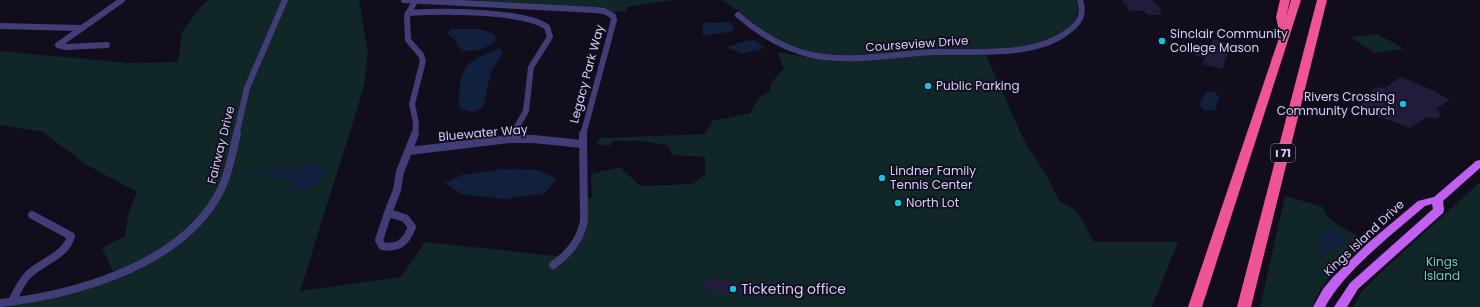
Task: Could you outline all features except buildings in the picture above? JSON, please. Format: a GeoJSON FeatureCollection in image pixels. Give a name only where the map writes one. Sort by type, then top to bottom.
{"type":"FeatureCollection","features":[{"type":"Feature","properties":{"kind":"highway"},"geometry":{"type":"LineString","coordinates":[[1285,0],[1281,17],[1285,36]]}},
{"type":"Feature","properties":{"kind":"highway"},"geometry":{"type":"LineString","coordinates":[[1195,307],[1296,0]]}},
{"type":"Feature","properties":{"kind":"highway","name":"I 71"},"geometry":{"type":"LineString","coordinates":[[1244,307],[1322,0]]}},
{"type":"Feature","properties":{"kind":"main road","name":"Kings Island Drive"},"geometry":{"type":"LineString","coordinates":[[1319,307],[1327,292],[1372,246],[1422,203],[1437,200],[1480,163]]}},
{"type":"Feature","properties":{"kind":"main road"},"geometry":{"type":"LineString","coordinates":[[1340,307],[1354,286],[1439,210],[1437,200]]}},
{"type":"Feature","properties":{"kind":"street"},"geometry":{"type":"LineString","coordinates":[[107,45],[59,46],[62,41],[122,0]]}},
{"type":"Feature","properties":{"kind":"street","name":"Fairway Drive"},"geometry":{"type":"LineString","coordinates":[[0,303],[44,297],[70,291],[115,275],[174,243],[208,212],[219,195],[227,176],[247,88],[252,73],[285,0]]}},
{"type":"Feature","properties":{"kind":"street","name":"Legacy Park Way"},"geometry":{"type":"LineString","coordinates":[[404,0],[595,10],[610,13],[613,16],[614,20],[583,131],[584,221],[582,233],[574,247],[554,266]]}},
{"type":"Feature","properties":{"kind":"street","name":"Courseview Drive"},"geometry":{"type":"LineString","coordinates":[[738,15],[763,37],[788,49],[826,57],[862,59],[930,52],[1008,50],[1042,44],[1063,36],[1073,29],[1079,22],[1082,10],[1080,0]]}},
{"type":"Feature","properties":{"kind":"street"},"geometry":{"type":"LineString","coordinates":[[388,213],[402,216],[410,221],[412,227],[405,242],[396,246],[388,247],[382,246],[379,240],[388,213],[397,190],[400,172],[415,135],[416,122],[412,104],[423,61],[421,55],[408,40],[407,16],[415,1]]}},
{"type":"Feature","properties":{"kind":"street"},"geometry":{"type":"LineString","coordinates":[[408,12],[443,10],[493,14],[535,21],[549,29],[550,37],[531,67],[526,111],[509,139]]}},
{"type":"Feature","properties":{"kind":"street"},"geometry":{"type":"LineString","coordinates":[[0,26],[80,28]]}},
{"type":"Feature","properties":{"kind":"street","name":"Bluewater Way"},"geometry":{"type":"LineString","coordinates":[[409,151],[509,139],[533,139],[582,144]]}},
{"type":"Feature","properties":{"kind":"street"},"geometry":{"type":"LineString","coordinates":[[12,301],[21,284],[28,275],[66,248],[70,241],[71,236],[69,234],[32,215]]}},
{"type":"Feature","properties":{"kind":"green space"},"geometry":{"type":"Polygon","coordinates":[[[208,0],[359,0],[368,54],[363,90],[300,291],[401,277],[425,242],[565,257],[582,233],[583,198],[592,198],[591,174],[620,167],[640,186],[692,184],[705,175],[705,157],[672,155],[668,145],[642,141],[614,141],[609,146],[596,144],[601,138],[705,134],[712,121],[750,113],[758,98],[769,92],[771,83],[784,68],[777,52],[831,61],[835,58],[984,51],[1025,142],[1047,176],[1059,201],[1075,210],[1083,221],[1094,242],[1178,242],[1152,307],[0,307],[0,303],[32,299],[115,275],[102,248],[125,236],[128,215],[137,192],[85,164],[43,132],[0,125],[0,51],[128,63],[178,62],[182,32],[201,6],[208,0]]]}},
{"type":"Feature","properties":{"kind":"green space"},"geometry":{"type":"Polygon","coordinates":[[[478,0],[673,0],[627,7],[627,11],[614,12],[589,7],[478,3],[478,0]]]}},
{"type":"Feature","properties":{"kind":"green space"},"geometry":{"type":"Polygon","coordinates":[[[721,0],[1076,0],[1078,7],[1074,21],[1069,27],[1057,36],[1043,42],[1029,45],[997,48],[932,49],[872,55],[832,56],[813,53],[783,44],[721,0]]]}},
{"type":"Feature","properties":{"kind":"green space"},"geometry":{"type":"Polygon","coordinates":[[[1378,34],[1404,49],[1375,53],[1350,37],[1378,34]]]}},
{"type":"Feature","properties":{"kind":"green space","name":"Kings Island"},"geometry":{"type":"Polygon","coordinates":[[[1480,182],[1480,307],[1353,307],[1360,294],[1379,274],[1480,182]]]}},
{"type":"Feature","properties":{"kind":"green space"},"geometry":{"type":"Polygon","coordinates":[[[1285,196],[1323,207],[1325,213],[1335,223],[1368,242],[1328,279],[1316,297],[1312,307],[1260,307],[1285,196]]]}},
{"type":"Feature","properties":{"kind":"water"},"geometry":{"type":"Polygon","coordinates":[[[729,22],[733,26],[734,31],[703,36],[703,24],[729,22]]]}},
{"type":"Feature","properties":{"kind":"water"},"geometry":{"type":"Polygon","coordinates":[[[451,29],[479,29],[494,34],[496,40],[489,46],[480,49],[462,51],[455,40],[447,34],[451,29]]]}},
{"type":"Feature","properties":{"kind":"water"},"geometry":{"type":"Polygon","coordinates":[[[754,40],[765,48],[742,54],[726,47],[746,41],[754,40]]]}},
{"type":"Feature","properties":{"kind":"water"},"geometry":{"type":"Polygon","coordinates":[[[500,48],[503,53],[491,72],[483,108],[471,112],[459,108],[460,83],[465,68],[478,58],[500,48]]]}},
{"type":"Feature","properties":{"kind":"water"},"geometry":{"type":"Polygon","coordinates":[[[1214,91],[1219,97],[1215,110],[1205,111],[1199,105],[1206,92],[1214,91]]]}},
{"type":"Feature","properties":{"kind":"water"},"geometry":{"type":"Polygon","coordinates":[[[311,163],[318,163],[327,167],[319,182],[315,186],[306,190],[294,188],[289,181],[273,176],[269,177],[269,175],[238,173],[295,169],[311,163]]]}},
{"type":"Feature","properties":{"kind":"water"},"geometry":{"type":"Polygon","coordinates":[[[504,169],[538,170],[556,178],[549,189],[542,194],[505,199],[461,194],[445,183],[462,175],[504,169]]]}},
{"type":"Feature","properties":{"kind":"water"},"geometry":{"type":"Polygon","coordinates":[[[1327,227],[1339,231],[1345,242],[1322,254],[1318,251],[1323,230],[1327,227]]]}},
{"type":"Feature","properties":{"kind":"place","name":"Sinclair Community College Mason"},"geometry":{"type":"Point","coordinates":[1162,41]}},
{"type":"Feature","properties":{"kind":"place","name":"Public Parking"},"geometry":{"type":"Point","coordinates":[928,86]}},
{"type":"Feature","properties":{"kind":"place","name":"Rivers Crossing Community Church"},"geometry":{"type":"Point","coordinates":[1403,104]}},
{"type":"Feature","properties":{"kind":"place","name":"Lindner Family Tennis Center"},"geometry":{"type":"Point","coordinates":[882,178]}},
{"type":"Feature","properties":{"kind":"place","name":"North Lot"},"geometry":{"type":"Point","coordinates":[898,203]}},
{"type":"Feature","properties":{"kind":"place","name":"Ticketing office"},"geometry":{"type":"Point","coordinates":[733,289]}}]}
